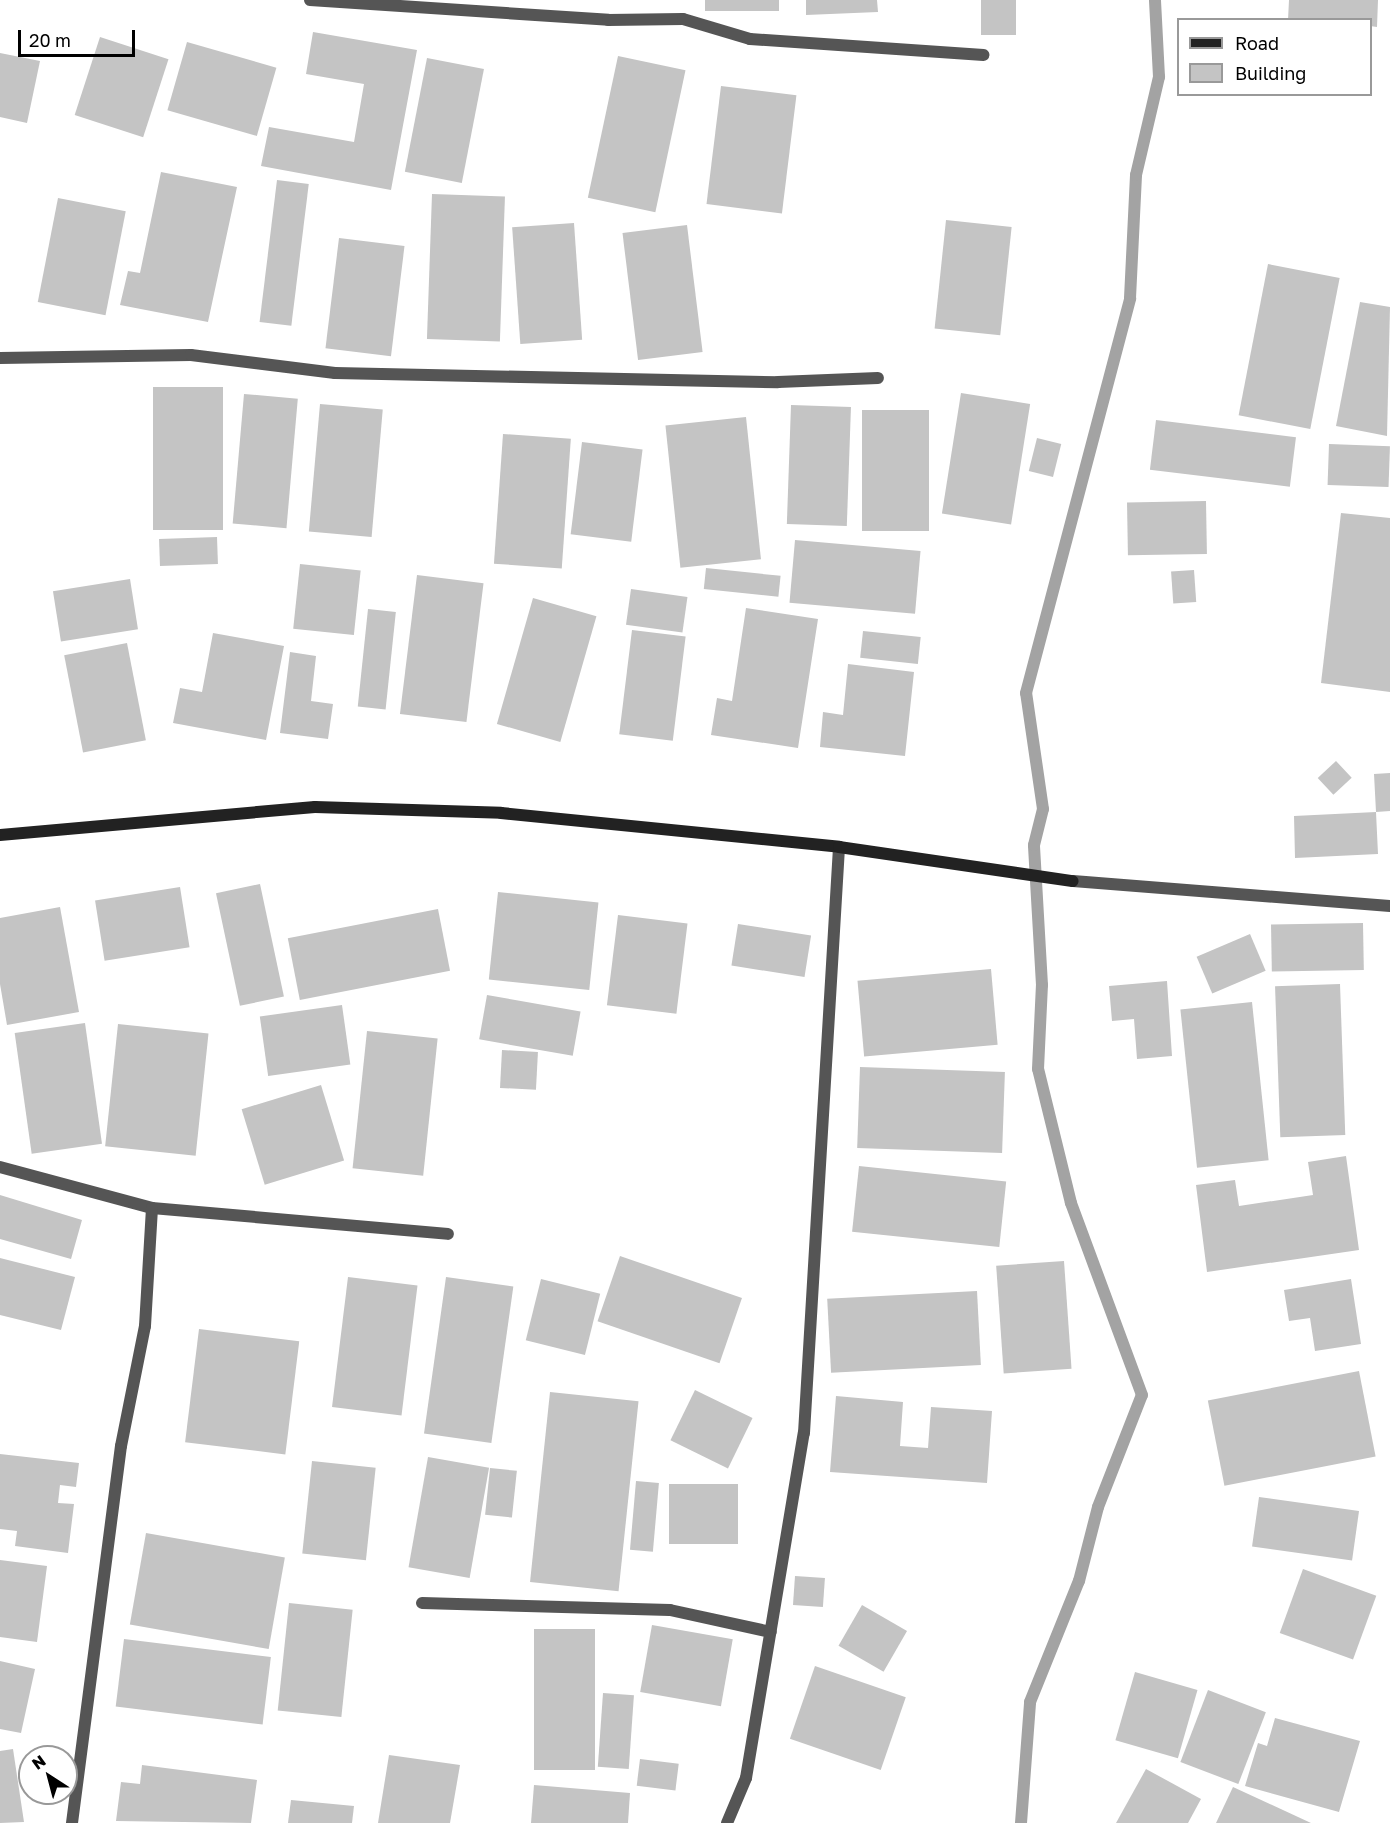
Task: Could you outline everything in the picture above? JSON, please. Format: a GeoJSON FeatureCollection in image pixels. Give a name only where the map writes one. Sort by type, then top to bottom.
{"type":"FeatureCollection","features":[{"type":"Feature","properties":{"kind":"street"},"geometry":{"type":"LineString","coordinates":[[310,0],[608,20],[683,19],[750,39],[983,55]]}},
{"type":"Feature","properties":{"kind":"street"},"geometry":{"type":"LineString","coordinates":[[0,358],[191,355],[335,374],[778,382],[878,378]]}},
{"type":"Feature","properties":{"kind":"street"},"geometry":{"type":"LineString","coordinates":[[0,835],[315,807],[501,813],[839,847],[1073,881],[1390,906]]}},
{"type":"Feature","properties":{"kind":"street"},"geometry":{"type":"LineString","coordinates":[[727,1823],[746,1778],[804,1433],[839,847]]}},
{"type":"Feature","properties":{"kind":"street"},"geometry":{"type":"LineString","coordinates":[[0,1167],[152,1208],[448,1234]]}},
{"type":"Feature","properties":{"kind":"street"},"geometry":{"type":"LineString","coordinates":[[72,1823],[117,1475],[145,1326],[152,1208]]}},
{"type":"Feature","properties":{"kind":"street"},"geometry":{"type":"LineString","coordinates":[[422,1603],[670,1610],[771,1632]]}},
{"type":"Feature","properties":{"kind":"building"},"geometry":{"type":"Polygon","coordinates":[[[705,0],[779,0],[779,11],[705,11],[705,0]]]}},
{"type":"Feature","properties":{"kind":"building"},"geometry":{"type":"Polygon","coordinates":[[[806,0],[877,0],[878,12],[806,15],[806,0]]]}},
{"type":"Feature","properties":{"kind":"building"},"geometry":{"type":"Polygon","coordinates":[[[981,0],[1016,0],[1016,35],[981,35],[981,0]]]}},
{"type":"Feature","properties":{"kind":"building"},"geometry":{"type":"Polygon","coordinates":[[[1289,0],[1378,0],[1377,27],[1372,26],[1372,18],[1288,18],[1289,0]]]}},
{"type":"Feature","properties":{"kind":"building"},"geometry":{"type":"Polygon","coordinates":[[[313,32],[417,50],[391,190],[261,166],[269,127],[354,142],[364,84],[306,74],[313,32]]]}},
{"type":"Feature","properties":{"kind":"building"},"geometry":{"type":"Polygon","coordinates":[[[100,37],[168,59],[143,137],[75,115],[100,37]]]}},
{"type":"Feature","properties":{"kind":"building"},"geometry":{"type":"Polygon","coordinates":[[[187,42],[276,68],[257,136],[167,110],[187,42]]]}},
{"type":"Feature","properties":{"kind":"building"},"geometry":{"type":"Polygon","coordinates":[[[0,53],[40,61],[27,123],[0,117],[0,53]]]}},
{"type":"Feature","properties":{"kind":"building"},"geometry":{"type":"Polygon","coordinates":[[[618,56],[685,70],[655,212],[588,198],[618,56]]]}},
{"type":"Feature","properties":{"kind":"building"},"geometry":{"type":"Polygon","coordinates":[[[427,58],[484,69],[462,183],[405,172],[427,58]]]}},
{"type":"Feature","properties":{"kind":"building"},"geometry":{"type":"Polygon","coordinates":[[[721,86],[796,95],[782,213],[706,204],[721,86]]]}},
{"type":"Feature","properties":{"kind":"building"},"geometry":{"type":"Polygon","coordinates":[[[161,172],[237,187],[208,322],[120,305],[128,271],[140,273],[161,172]]]}},
{"type":"Feature","properties":{"kind":"building"},"geometry":{"type":"Polygon","coordinates":[[[277,180],[309,184],[291,326],[260,322],[277,180]]]}},
{"type":"Feature","properties":{"kind":"building"},"geometry":{"type":"Polygon","coordinates":[[[432,194],[505,197],[500,341],[427,339],[432,194]]]}},
{"type":"Feature","properties":{"kind":"building"},"geometry":{"type":"Polygon","coordinates":[[[58,198],[126,211],[106,315],[38,302],[58,198]]]}},
{"type":"Feature","properties":{"kind":"building"},"geometry":{"type":"Polygon","coordinates":[[[946,220],[1012,227],[1000,335],[935,328],[946,220]]]}},
{"type":"Feature","properties":{"kind":"building"},"geometry":{"type":"Polygon","coordinates":[[[574,223],[582,340],[520,344],[512,227],[574,223]]]}},
{"type":"Feature","properties":{"kind":"building"},"geometry":{"type":"Polygon","coordinates":[[[687,225],[703,352],[638,360],[622,233],[687,225]]]}},
{"type":"Feature","properties":{"kind":"building"},"geometry":{"type":"Polygon","coordinates":[[[339,238],[405,246],[391,356],[325,348],[339,238]]]}},
{"type":"Feature","properties":{"kind":"building"},"geometry":{"type":"Polygon","coordinates":[[[1268,264],[1340,278],[1310,429],[1239,415],[1268,264]]]}},
{"type":"Feature","properties":{"kind":"building"},"geometry":{"type":"Polygon","coordinates":[[[1360,302],[1390,307],[1387,436],[1336,426],[1360,302]]]}},
{"type":"Feature","properties":{"kind":"building"},"geometry":{"type":"Polygon","coordinates":[[[153,387],[223,387],[223,530],[153,530],[153,387]]]}},
{"type":"Feature","properties":{"kind":"building"},"geometry":{"type":"Polygon","coordinates":[[[961,393],[1030,404],[1011,524],[942,513],[961,393]]]}},
{"type":"Feature","properties":{"kind":"building"},"geometry":{"type":"Polygon","coordinates":[[[244,394],[298,399],[286,528],[233,524],[244,394]]]}},
{"type":"Feature","properties":{"kind":"building"},"geometry":{"type":"Polygon","coordinates":[[[320,404],[383,409],[372,537],[309,532],[320,404]]]}},
{"type":"Feature","properties":{"kind":"building"},"geometry":{"type":"Polygon","coordinates":[[[791,405],[851,407],[847,526],[787,524],[791,405]]]}},
{"type":"Feature","properties":{"kind":"building"},"geometry":{"type":"Polygon","coordinates":[[[862,410],[929,410],[929,531],[862,531],[862,410]]]}},
{"type":"Feature","properties":{"kind":"building"},"geometry":{"type":"Polygon","coordinates":[[[746,417],[761,559],[680,568],[665,425],[746,417]]]}},
{"type":"Feature","properties":{"kind":"building"},"geometry":{"type":"Polygon","coordinates":[[[1156,420],[1296,437],[1290,487],[1150,470],[1156,420]]]}},
{"type":"Feature","properties":{"kind":"building"},"geometry":{"type":"Polygon","coordinates":[[[503,434],[571,439],[562,568],[494,564],[503,434]]]}},
{"type":"Feature","properties":{"kind":"building"},"geometry":{"type":"Polygon","coordinates":[[[1037,438],[1061,444],[1053,477],[1029,471],[1037,438]]]}},
{"type":"Feature","properties":{"kind":"building"},"geometry":{"type":"Polygon","coordinates":[[[582,442],[643,449],[631,542],[571,534],[582,442]]]}},
{"type":"Feature","properties":{"kind":"building"},"geometry":{"type":"Polygon","coordinates":[[[1329,444],[1390,446],[1389,487],[1328,485],[1329,444]]]}},
{"type":"Feature","properties":{"kind":"building"},"geometry":{"type":"Polygon","coordinates":[[[1206,501],[1207,554],[1128,555],[1127,502],[1206,501]]]}},
{"type":"Feature","properties":{"kind":"building"},"geometry":{"type":"Polygon","coordinates":[[[1341,513],[1390,518],[1390,692],[1321,683],[1341,513]]]}},
{"type":"Feature","properties":{"kind":"building"},"geometry":{"type":"Polygon","coordinates":[[[217,537],[218,564],[160,566],[159,539],[217,537]]]}},
{"type":"Feature","properties":{"kind":"building"},"geometry":{"type":"Polygon","coordinates":[[[795,540],[921,551],[915,614],[790,603],[795,540]]]}},
{"type":"Feature","properties":{"kind":"building"},"geometry":{"type":"Polygon","coordinates":[[[300,564],[361,570],[354,635],[293,629],[300,564]]]}},
{"type":"Feature","properties":{"kind":"building"},"geometry":{"type":"Polygon","coordinates":[[[706,568],[781,576],[778,597],[704,589],[706,568]]]}},
{"type":"Feature","properties":{"kind":"building"},"geometry":{"type":"Polygon","coordinates":[[[1194,570],[1196,602],[1173,604],[1171,572],[1194,570]]]}},
{"type":"Feature","properties":{"kind":"building"},"geometry":{"type":"Polygon","coordinates":[[[417,575],[484,583],[466,722],[400,714],[417,575]]]}},
{"type":"Feature","properties":{"kind":"building"},"geometry":{"type":"Polygon","coordinates":[[[130,579],[138,629],[61,642],[53,591],[130,579]]]}},
{"type":"Feature","properties":{"kind":"building"},"geometry":{"type":"Polygon","coordinates":[[[631,589],[687,597],[682,633],[626,625],[631,589]]]}},
{"type":"Feature","properties":{"kind":"building"},"geometry":{"type":"Polygon","coordinates":[[[533,598],[596,616],[560,742],[497,724],[533,598]]]}},
{"type":"Feature","properties":{"kind":"building"},"geometry":{"type":"Polygon","coordinates":[[[746,608],[818,619],[798,748],[711,735],[717,698],[732,701],[746,608]]]}},
{"type":"Feature","properties":{"kind":"building"},"geometry":{"type":"Polygon","coordinates":[[[368,609],[396,612],[386,709],[358,706],[368,609]]]}},
{"type":"Feature","properties":{"kind":"building"},"geometry":{"type":"Polygon","coordinates":[[[632,630],[686,637],[673,741],[619,734],[632,630]]]}},
{"type":"Feature","properties":{"kind":"building"},"geometry":{"type":"Polygon","coordinates":[[[863,631],[921,637],[918,664],[860,658],[863,631]]]}},
{"type":"Feature","properties":{"kind":"building"},"geometry":{"type":"Polygon","coordinates":[[[213,633],[284,646],[266,740],[173,723],[180,688],[202,692],[213,633]]]}},
{"type":"Feature","properties":{"kind":"building"},"geometry":{"type":"Polygon","coordinates":[[[127,643],[146,740],[83,752],[64,655],[127,643]]]}},
{"type":"Feature","properties":{"kind":"building"},"geometry":{"type":"Polygon","coordinates":[[[290,652],[316,656],[311,701],[333,704],[328,739],[280,733],[290,652]]]}},
{"type":"Feature","properties":{"kind":"building"},"geometry":{"type":"Polygon","coordinates":[[[848,664],[914,672],[905,756],[820,747],[823,712],[843,715],[848,664]]]}},
{"type":"Feature","properties":{"kind":"building"},"geometry":{"type":"Polygon","coordinates":[[[1336,761],[1352,778],[1333,795],[1318,778],[1336,761]]]}},
{"type":"Feature","properties":{"kind":"building"},"geometry":{"type":"Polygon","coordinates":[[[1390,773],[1390,811],[1376,812],[1374,774],[1390,773]]]}},
{"type":"Feature","properties":{"kind":"building"},"geometry":{"type":"Polygon","coordinates":[[[1376,812],[1378,854],[1295,858],[1294,816],[1376,812]]]}},
{"type":"Feature","properties":{"kind":"building"},"geometry":{"type":"Polygon","coordinates":[[[260,884],[284,996],[240,1006],[216,893],[260,884]]]}},
{"type":"Feature","properties":{"kind":"building"},"geometry":{"type":"Polygon","coordinates":[[[180,887],[190,947],[105,961],[95,900],[180,887]]]}},
{"type":"Feature","properties":{"kind":"building"},"geometry":{"type":"Polygon","coordinates":[[[498,892],[598,903],[589,990],[489,980],[498,892]]]}},
{"type":"Feature","properties":{"kind":"building"},"geometry":{"type":"Polygon","coordinates":[[[60,907],[79,1012],[7,1025],[0,984],[0,918],[60,907]]]}},
{"type":"Feature","properties":{"kind":"building"},"geometry":{"type":"Polygon","coordinates":[[[438,909],[450,971],[300,1000],[288,938],[438,909]]]}},
{"type":"Feature","properties":{"kind":"building"},"geometry":{"type":"Polygon","coordinates":[[[618,915],[687,924],[676,1014],[607,1005],[618,915]]]}},
{"type":"Feature","properties":{"kind":"building"},"geometry":{"type":"Polygon","coordinates":[[[1363,923],[1364,970],[1272,972],[1271,925],[1363,923]]]}},
{"type":"Feature","properties":{"kind":"building"},"geometry":{"type":"Polygon","coordinates":[[[738,924],[811,936],[805,977],[731,965],[738,924]]]}},
{"type":"Feature","properties":{"kind":"building"},"geometry":{"type":"Polygon","coordinates":[[[1250,934],[1266,971],[1212,993],[1197,957],[1250,934]]]}},
{"type":"Feature","properties":{"kind":"building"},"geometry":{"type":"Polygon","coordinates":[[[991,969],[998,1045],[864,1056],[858,981],[991,969]]]}},
{"type":"Feature","properties":{"kind":"building"},"geometry":{"type":"Polygon","coordinates":[[[1167,981],[1172,1056],[1137,1059],[1134,1019],[1112,1021],[1109,986],[1167,981]]]}},
{"type":"Feature","properties":{"kind":"building"},"geometry":{"type":"Polygon","coordinates":[[[1340,984],[1345,1135],[1280,1137],[1275,986],[1340,984]]]}},
{"type":"Feature","properties":{"kind":"building"},"geometry":{"type":"Polygon","coordinates":[[[487,995],[581,1011],[573,1056],[479,1039],[487,995]]]}},
{"type":"Feature","properties":{"kind":"building"},"geometry":{"type":"Polygon","coordinates":[[[1252,1002],[1269,1160],[1197,1168],[1180,1010],[1252,1002]]]}},
{"type":"Feature","properties":{"kind":"building"},"geometry":{"type":"Polygon","coordinates":[[[342,1005],[350,1064],[268,1076],[260,1017],[342,1005]]]}},
{"type":"Feature","properties":{"kind":"building"},"geometry":{"type":"Polygon","coordinates":[[[85,1023],[102,1144],[32,1154],[15,1033],[85,1023]]]}},
{"type":"Feature","properties":{"kind":"building"},"geometry":{"type":"Polygon","coordinates":[[[118,1024],[209,1034],[196,1156],[105,1146],[118,1024]]]}},
{"type":"Feature","properties":{"kind":"building"},"geometry":{"type":"Polygon","coordinates":[[[367,1031],[438,1038],[423,1176],[353,1168],[367,1031]]]}},
{"type":"Feature","properties":{"kind":"building"},"geometry":{"type":"Polygon","coordinates":[[[502,1050],[538,1052],[536,1090],[500,1088],[502,1050]]]}},
{"type":"Feature","properties":{"kind":"building"},"geometry":{"type":"Polygon","coordinates":[[[860,1067],[1005,1072],[1002,1153],[857,1148],[860,1067]]]}},
{"type":"Feature","properties":{"kind":"building"},"geometry":{"type":"Polygon","coordinates":[[[321,1085],[344,1161],[265,1185],[242,1109],[321,1085]]]}},
{"type":"Feature","properties":{"kind":"building"},"geometry":{"type":"Polygon","coordinates":[[[1346,1156],[1359,1250],[1207,1272],[1196,1185],[1235,1180],[1239,1206],[1313,1195],[1308,1162],[1346,1156]]]}},
{"type":"Feature","properties":{"kind":"building"},"geometry":{"type":"Polygon","coordinates":[[[859,1166],[1006,1181],[999,1247],[852,1232],[859,1166]]]}},
{"type":"Feature","properties":{"kind":"building"},"geometry":{"type":"Polygon","coordinates":[[[0,1195],[82,1220],[71,1259],[0,1239],[0,1195]]]}},
{"type":"Feature","properties":{"kind":"building"},"geometry":{"type":"Polygon","coordinates":[[[620,1256],[742,1298],[720,1363],[598,1321],[620,1256]]]}},
{"type":"Feature","properties":{"kind":"building"},"geometry":{"type":"Polygon","coordinates":[[[0,1258],[75,1277],[61,1330],[0,1315],[0,1258]]]}},
{"type":"Feature","properties":{"kind":"building"},"geometry":{"type":"Polygon","coordinates":[[[1064,1261],[1072,1369],[1004,1373],[996,1266],[1064,1261]]]}},
{"type":"Feature","properties":{"kind":"building"},"geometry":{"type":"Polygon","coordinates":[[[348,1277],[417,1286],[402,1416],[332,1407],[348,1277]]]}},
{"type":"Feature","properties":{"kind":"building"},"geometry":{"type":"Polygon","coordinates":[[[446,1277],[513,1286],[491,1443],[424,1433],[446,1277]]]}},
{"type":"Feature","properties":{"kind":"building"},"geometry":{"type":"Polygon","coordinates":[[[541,1279],[600,1294],[585,1355],[526,1340],[541,1279]]]}},
{"type":"Feature","properties":{"kind":"building"},"geometry":{"type":"Polygon","coordinates":[[[1351,1279],[1361,1344],[1315,1351],[1310,1318],[1289,1321],[1284,1290],[1351,1279]]]}},
{"type":"Feature","properties":{"kind":"building"},"geometry":{"type":"Polygon","coordinates":[[[977,1291],[981,1365],[831,1373],[827,1299],[977,1291]]]}},
{"type":"Feature","properties":{"kind":"building"},"geometry":{"type":"Polygon","coordinates":[[[199,1329],[299,1341],[285,1454],[185,1442],[199,1329]]]}},
{"type":"Feature","properties":{"kind":"building"},"geometry":{"type":"Polygon","coordinates":[[[1359,1371],[1376,1456],[1224,1486],[1208,1400],[1359,1371]]]}},
{"type":"Feature","properties":{"kind":"building"},"geometry":{"type":"Polygon","coordinates":[[[695,1390],[753,1418],[728,1468],[670,1440],[695,1390]]]}},
{"type":"Feature","properties":{"kind":"building"},"geometry":{"type":"Polygon","coordinates":[[[550,1392],[639,1401],[619,1591],[530,1582],[550,1392]]]}},
{"type":"Feature","properties":{"kind":"building"},"geometry":{"type":"Polygon","coordinates":[[[836,1396],[903,1402],[900,1446],[928,1448],[931,1407],[992,1411],[987,1483],[830,1472],[836,1396]]]}},
{"type":"Feature","properties":{"kind":"building"},"geometry":{"type":"Polygon","coordinates":[[[0,1454],[79,1463],[76,1487],[60,1485],[58,1503],[74,1504],[68,1553],[15,1546],[17,1531],[0,1529],[0,1454]]]}},
{"type":"Feature","properties":{"kind":"building"},"geometry":{"type":"Polygon","coordinates":[[[428,1457],[489,1468],[470,1578],[409,1567],[428,1457]]]}},
{"type":"Feature","properties":{"kind":"building"},"geometry":{"type":"Polygon","coordinates":[[[312,1461],[376,1468],[366,1560],[302,1553],[312,1461]]]}},
{"type":"Feature","properties":{"kind":"building"},"geometry":{"type":"Polygon","coordinates":[[[490,1468],[517,1471],[512,1518],[485,1515],[490,1468]]]}},
{"type":"Feature","properties":{"kind":"building"},"geometry":{"type":"Polygon","coordinates":[[[636,1481],[659,1483],[653,1552],[630,1550],[636,1481]]]}},
{"type":"Feature","properties":{"kind":"building"},"geometry":{"type":"Polygon","coordinates":[[[669,1484],[738,1484],[738,1544],[669,1544],[669,1484]]]}},
{"type":"Feature","properties":{"kind":"building"},"geometry":{"type":"Polygon","coordinates":[[[1259,1497],[1359,1511],[1352,1561],[1252,1547],[1259,1497]]]}},
{"type":"Feature","properties":{"kind":"building"},"geometry":{"type":"Polygon","coordinates":[[[146,1533],[285,1557],[269,1649],[130,1625],[146,1533]]]}},
{"type":"Feature","properties":{"kind":"building"},"geometry":{"type":"Polygon","coordinates":[[[0,1560],[47,1566],[37,1642],[0,1637],[0,1560]]]}},
{"type":"Feature","properties":{"kind":"building"},"geometry":{"type":"Polygon","coordinates":[[[1303,1569],[1376,1596],[1353,1660],[1280,1633],[1303,1569]]]}},
{"type":"Feature","properties":{"kind":"building"},"geometry":{"type":"Polygon","coordinates":[[[795,1576],[825,1578],[823,1607],[793,1605],[795,1576]]]}},
{"type":"Feature","properties":{"kind":"building"},"geometry":{"type":"Polygon","coordinates":[[[289,1603],[353,1610],[341,1717],[278,1710],[289,1603]]]}},
{"type":"Feature","properties":{"kind":"building"},"geometry":{"type":"Polygon","coordinates":[[[862,1605],[907,1631],[884,1672],[838,1646],[862,1605]]]}},
{"type":"Feature","properties":{"kind":"building"},"geometry":{"type":"Polygon","coordinates":[[[652,1625],[733,1639],[721,1706],[640,1692],[652,1625]]]}},
{"type":"Feature","properties":{"kind":"building"},"geometry":{"type":"Polygon","coordinates":[[[534,1629],[595,1629],[595,1770],[534,1770],[534,1629]]]}},
{"type":"Feature","properties":{"kind":"building"},"geometry":{"type":"Polygon","coordinates":[[[124,1639],[271,1657],[263,1725],[116,1706],[124,1639]]]}},
{"type":"Feature","properties":{"kind":"building"},"geometry":{"type":"Polygon","coordinates":[[[0,1661],[35,1669],[21,1733],[0,1729],[0,1661]]]}},
{"type":"Feature","properties":{"kind":"building"},"geometry":{"type":"Polygon","coordinates":[[[815,1666],[906,1697],[881,1770],[790,1739],[815,1666]]]}},
{"type":"Feature","properties":{"kind":"building"},"geometry":{"type":"Polygon","coordinates":[[[1135,1672],[1197,1690],[1178,1758],[1115,1740],[1135,1672]]]}},
{"type":"Feature","properties":{"kind":"building"},"geometry":{"type":"Polygon","coordinates":[[[1208,1690],[1266,1712],[1238,1784],[1180,1762],[1208,1690]]]}},
{"type":"Feature","properties":{"kind":"building"},"geometry":{"type":"Polygon","coordinates":[[[603,1693],[634,1695],[629,1769],[598,1767],[603,1693]]]}},
{"type":"Feature","properties":{"kind":"building"},"geometry":{"type":"Polygon","coordinates":[[[1275,1718],[1360,1741],[1339,1812],[1245,1786],[1258,1743],[1267,1746],[1275,1718]]]}},
{"type":"Feature","properties":{"kind":"building"},"geometry":{"type":"Polygon","coordinates":[[[13,1749],[18,1782],[18,1805],[21,1805],[24,1822],[0,1823],[0,1751],[13,1749]]]}},
{"type":"Feature","properties":{"kind":"building"},"geometry":{"type":"Polygon","coordinates":[[[389,1755],[460,1765],[450,1823],[378,1823],[389,1755]]]}},
{"type":"Feature","properties":{"kind":"building"},"geometry":{"type":"Polygon","coordinates":[[[640,1759],[679,1764],[675,1791],[637,1786],[640,1759]]]}},
{"type":"Feature","properties":{"kind":"building"},"geometry":{"type":"Polygon","coordinates":[[[142,1765],[257,1780],[251,1823],[116,1821],[121,1782],[140,1784],[142,1765]]]}},
{"type":"Feature","properties":{"kind":"building"},"geometry":{"type":"Polygon","coordinates":[[[1146,1769],[1201,1799],[1188,1823],[1116,1823],[1146,1769]]]}},
{"type":"Feature","properties":{"kind":"building"},"geometry":{"type":"Polygon","coordinates":[[[534,1785],[630,1793],[628,1823],[531,1823],[534,1785]]]}},
{"type":"Feature","properties":{"kind":"building"},"geometry":{"type":"Polygon","coordinates":[[[1233,1787],[1311,1823],[1216,1823],[1233,1787]]]}},
{"type":"Feature","properties":{"kind":"building"},"geometry":{"type":"Polygon","coordinates":[[[291,1800],[354,1806],[352,1823],[288,1823],[291,1800]]]}},
{"type":"Feature","properties":{"kind":"waterway"},"geometry":{"type":"LineString","coordinates":[[1021,1823],[1030,1702],[1079,1581],[1098,1507],[1142,1395],[1071,1203],[1038,1069],[1042,985],[1034,845],[1043,809],[1026,693],[1130,298],[1136,175],[1159,77],[1155,0]]}}]}
